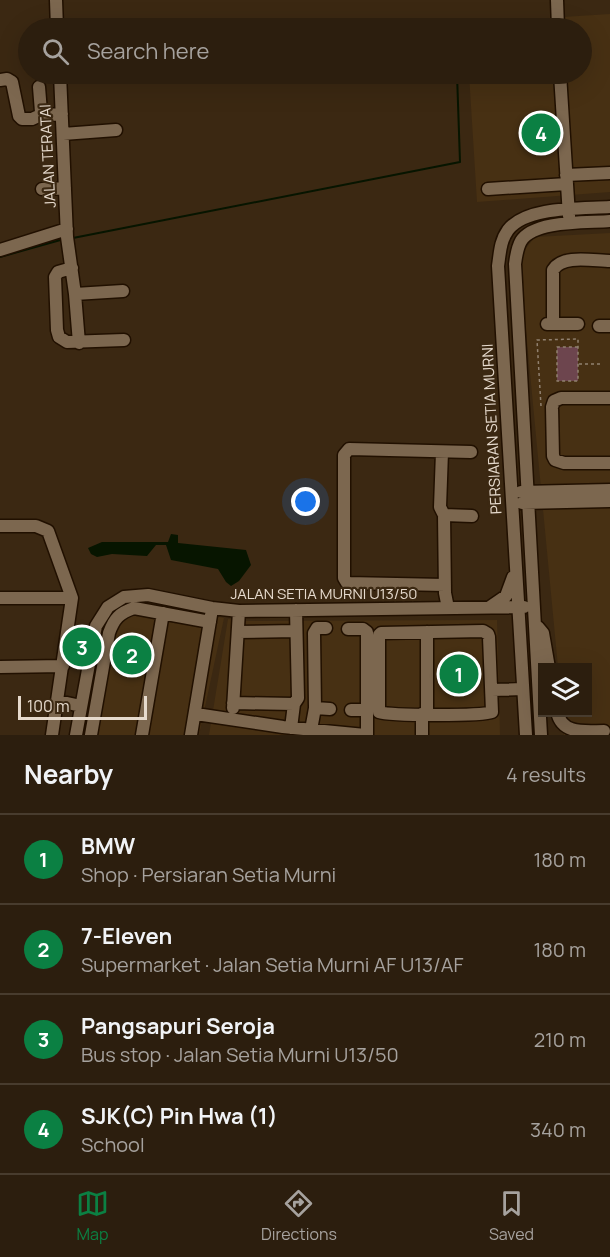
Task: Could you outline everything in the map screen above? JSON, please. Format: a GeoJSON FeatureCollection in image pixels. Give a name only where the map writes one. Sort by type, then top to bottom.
{"type":"FeatureCollection","features":[{"type":"Feature","properties":{"kind":"street"},"geometry":{"type":"LineString","coordinates":[[56,0],[57,18]]}},
{"type":"Feature","properties":{"kind":"street"},"geometry":{"type":"LineString","coordinates":[[557,0],[558,18]]}},
{"type":"Feature","properties":{"kind":"street"},"geometry":{"type":"LineString","coordinates":[[0,80],[7,79],[12,82],[21,119],[32,119],[43,114],[62,114]]}},
{"type":"Feature","properties":{"kind":"street","name":"JALAN TERATAI"},"geometry":{"type":"LineString","coordinates":[[60,84],[68,238],[79,343]]}},
{"type":"Feature","properties":{"kind":"street"},"geometry":{"type":"LineString","coordinates":[[561,84],[569,224]]}},
{"type":"Feature","properties":{"kind":"street"},"geometry":{"type":"LineString","coordinates":[[39,87],[43,114]]}},
{"type":"Feature","properties":{"kind":"street"},"geometry":{"type":"LineString","coordinates":[[63,134],[116,130]]}},
{"type":"Feature","properties":{"kind":"street"},"geometry":{"type":"LineString","coordinates":[[488,189],[610,173]]}},
{"type":"Feature","properties":{"kind":"street"},"geometry":{"type":"LineString","coordinates":[[42,189],[65,188]]}},
{"type":"Feature","properties":{"kind":"street","name":"PERSIARAN SETIA MURNI"},"geometry":{"type":"LineString","coordinates":[[526,735],[498,266],[500,246],[508,230],[520,219],[538,213],[610,207]]}},
{"type":"Feature","properties":{"kind":"street"},"geometry":{"type":"LineString","coordinates":[[541,735],[515,264],[521,240],[528,233],[540,227],[610,221]]}},
{"type":"Feature","properties":{"kind":"street"},"geometry":{"type":"LineString","coordinates":[[0,250],[68,238]]}},
{"type":"Feature","properties":{"kind":"street"},"geometry":{"type":"LineString","coordinates":[[578,324],[549,324],[553,270],[556,264],[564,261],[610,261]]}},
{"type":"Feature","properties":{"kind":"street"},"geometry":{"type":"LineString","coordinates":[[72,268],[58,272],[55,277],[56,326],[62,340],[79,343],[123,340]]}},
{"type":"Feature","properties":{"kind":"street"},"geometry":{"type":"LineString","coordinates":[[75,294],[123,291]]}},
{"type":"Feature","properties":{"kind":"street"},"geometry":{"type":"LineString","coordinates":[[610,398],[561,398],[554,401],[552,406],[555,460],[564,463],[610,463]]}},
{"type":"Feature","properties":{"kind":"street"},"geometry":{"type":"LineString","coordinates":[[445,585],[349,584],[344,578],[345,452],[350,449],[471,452]]}},
{"type":"Feature","properties":{"kind":"street"},"geometry":{"type":"LineString","coordinates":[[442,452],[440,507],[444,515],[445,585],[448,608]]}},
{"type":"Feature","properties":{"kind":"street"},"geometry":{"type":"LineString","coordinates":[[526,471],[551,496],[610,501]]}},
{"type":"Feature","properties":{"kind":"street"},"geometry":{"type":"LineString","coordinates":[[511,498],[610,490]]}},
{"type":"Feature","properties":{"kind":"street"},"geometry":{"type":"LineString","coordinates":[[529,530],[537,508],[551,496]]}},
{"type":"Feature","properties":{"kind":"street"},"geometry":{"type":"LineString","coordinates":[[444,515],[472,516]]}},
{"type":"Feature","properties":{"kind":"street"},"geometry":{"type":"LineString","coordinates":[[0,526],[36,526],[48,531],[72,598],[52,735]]}},
{"type":"Feature","properties":{"kind":"street"},"geometry":{"type":"LineString","coordinates":[[516,568],[506,596],[489,608],[508,618],[520,648]]}},
{"type":"Feature","properties":{"kind":"street","name":"JALAN SETIA MURNI U13/50"},"geometry":{"type":"LineString","coordinates":[[76,735],[96,626],[108,607],[124,597],[148,595],[239,611],[534,607]]}},
{"type":"Feature","properties":{"kind":"street"},"geometry":{"type":"LineString","coordinates":[[0,598],[72,598]]}},
{"type":"Feature","properties":{"kind":"street"},"geometry":{"type":"LineString","coordinates":[[92,735],[109,633],[114,621],[123,612],[134,608],[210,622]]}},
{"type":"Feature","properties":{"kind":"street"},"geometry":{"type":"LineString","coordinates":[[191,735],[212,608]]}},
{"type":"Feature","properties":{"kind":"street"},"geometry":{"type":"LineString","coordinates":[[416,608],[422,632],[425,714],[422,735]]}},
{"type":"Feature","properties":{"kind":"street"},"geometry":{"type":"LineString","coordinates":[[285,730],[298,698],[296,610]]}},
{"type":"Feature","properties":{"kind":"street"},"geometry":{"type":"LineString","coordinates":[[231,719],[239,611]]}},
{"type":"Feature","properties":{"kind":"street"},"geometry":{"type":"LineString","coordinates":[[142,735],[163,614]]}},
{"type":"Feature","properties":{"kind":"street"},"geometry":{"type":"LineString","coordinates":[[535,624],[543,633],[548,663]]}},
{"type":"Feature","properties":{"kind":"street"},"geometry":{"type":"LineString","coordinates":[[311,730],[315,708],[314,633],[317,628],[326,628]]}},
{"type":"Feature","properties":{"kind":"street"},"geometry":{"type":"LineString","coordinates":[[196,714],[285,730],[366,735],[367,632],[363,629],[348,629]]}},
{"type":"Feature","properties":{"kind":"street"},"geometry":{"type":"LineString","coordinates":[[238,633],[296,630]]}},
{"type":"Feature","properties":{"kind":"street"},"geometry":{"type":"LineString","coordinates":[[483,631],[488,634],[492,690],[490,714],[381,714],[378,710],[379,635],[383,632],[422,632],[483,631]]}},
{"type":"Feature","properties":{"kind":"street"},"geometry":{"type":"LineString","coordinates":[[0,667],[63,666]]}},
{"type":"Feature","properties":{"kind":"street"},"geometry":{"type":"LineString","coordinates":[[492,690],[523,689]]}},
{"type":"Feature","properties":{"kind":"street"},"geometry":{"type":"LineString","coordinates":[[58,701],[81,706]]}},
{"type":"Feature","properties":{"kind":"street"},"geometry":{"type":"LineString","coordinates":[[233,703],[294,704]]}},
{"type":"Feature","properties":{"kind":"street"},"geometry":{"type":"LineString","coordinates":[[315,708],[330,709]]}},
{"type":"Feature","properties":{"kind":"street"},"geometry":{"type":"LineString","coordinates":[[351,710],[367,710]]}},
{"type":"Feature","properties":{"kind":"street"},"geometry":{"type":"LineString","coordinates":[[559,717],[568,730],[604,731]]}},
{"type":"Feature","properties":{"kind":"path"},"geometry":{"type":"LineString","coordinates":[[542,411],[537,340],[578,339],[578,347],[578,364],[578,381],[557,381],[557,347],[578,347]]}},
{"type":"Feature","properties":{"kind":"path"},"geometry":{"type":"LineString","coordinates":[[578,364],[602,364]]}},
{"type":"Feature","properties":{"kind":"shaded area"},"geometry":{"type":"Polygon","coordinates":[[[610,14],[610,192],[477,202],[470,84],[592,84],[592,18],[546,18],[610,14]]]}},
{"type":"Feature","properties":{"kind":"shaded area"},"geometry":{"type":"Polygon","coordinates":[[[610,233],[610,735],[564,735],[562,717],[592,717],[592,663],[558,663],[519,257],[535,237],[610,233]]]}},
{"type":"Feature","properties":{"kind":"shaded area"},"geometry":{"type":"Polygon","coordinates":[[[557,347],[578,347],[578,381],[557,381],[557,347]]]}},
{"type":"Feature","properties":{"kind":"shaded area"},"geometry":{"type":"Polygon","coordinates":[[[171,534],[178,535],[178,543],[246,550],[251,565],[239,581],[231,586],[218,569],[171,560],[166,545],[156,545],[147,556],[112,554],[97,557],[91,554],[88,548],[102,542],[168,542],[171,534]]]}},
{"type":"Feature","properties":{"kind":"shaded area"},"geometry":{"type":"Polygon","coordinates":[[[130,600],[224,618],[199,735],[88,735],[103,626],[130,600]]]}},
{"type":"Feature","properties":{"kind":"shaded area"},"geometry":{"type":"Polygon","coordinates":[[[228,619],[245,621],[497,620],[500,735],[209,735],[228,619]]]}},
{"type":"Feature","properties":{"kind":"waterway"},"geometry":{"type":"LineString","coordinates":[[73,238],[460,162],[457,84]]}},
{"type":"Feature","properties":{"kind":"waterway"},"geometry":{"type":"LineString","coordinates":[[0,257],[64,239]]}},
{"type":"Feature","properties":{"kind":"place","name":"SJK(C) Pin Hwa (1)"},"geometry":{"type":"Point","coordinates":[541,133]}},
{"type":"Feature","properties":{"kind":"place","name":"Pangsapuri Seroja"},"geometry":{"type":"Point","coordinates":[82,647]}},
{"type":"Feature","properties":{"kind":"place","name":"7-Eleven"},"geometry":{"type":"Point","coordinates":[132,655]}},
{"type":"Feature","properties":{"kind":"place","name":"BMW"},"geometry":{"type":"Point","coordinates":[459,674]}}]}
